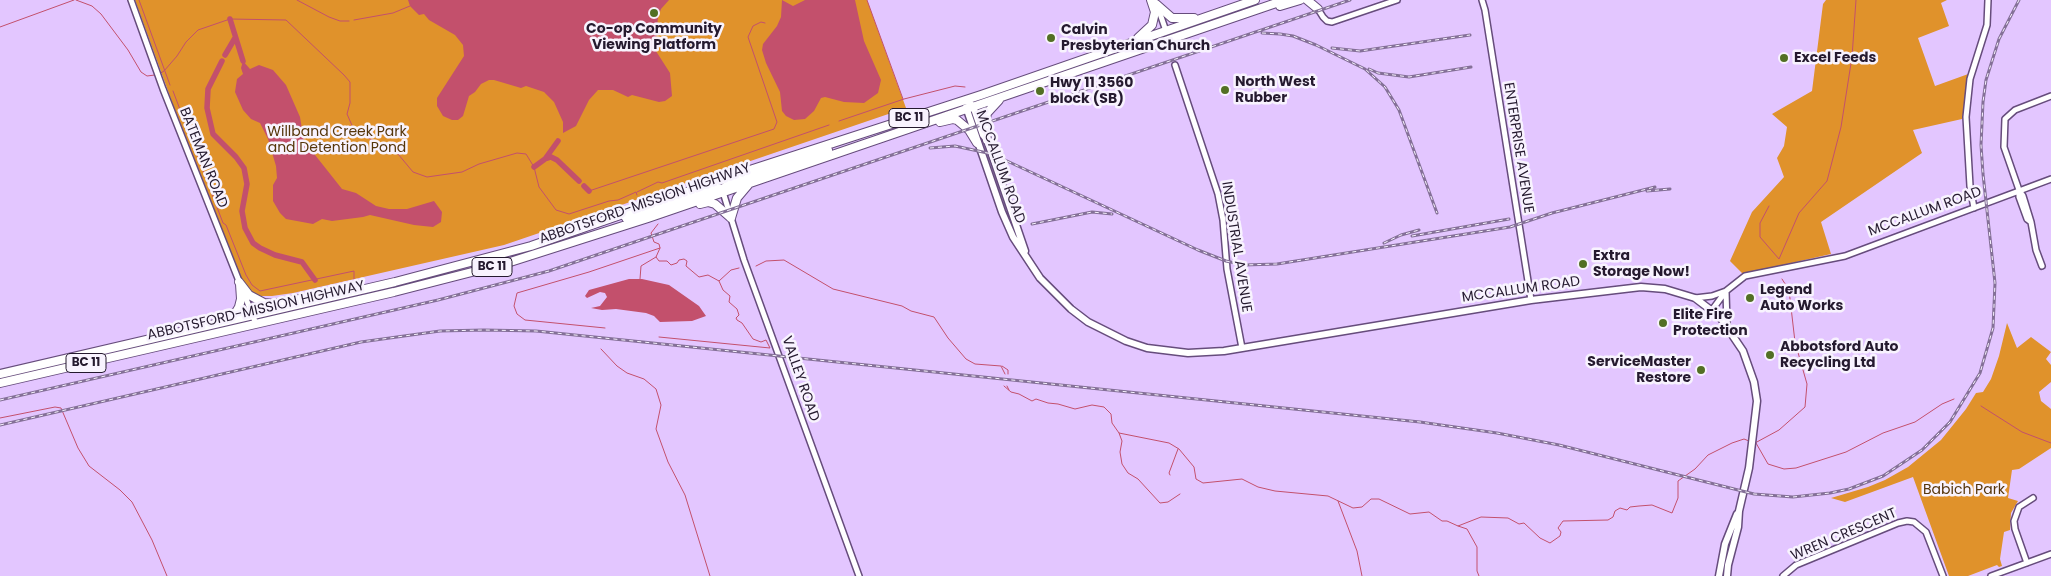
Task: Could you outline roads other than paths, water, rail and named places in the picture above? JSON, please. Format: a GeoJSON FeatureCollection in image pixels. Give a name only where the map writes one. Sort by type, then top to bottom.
{"type":"FeatureCollection","features":[{"type":"Feature","properties":{"kind":"highway","name":"ABBOTSFORD-MISSION HIGHWAY"},"geometry":{"type":"LineString","coordinates":[[0,383],[469,274],[547,251],[648,218],[722,190],[853,148],[1133,42],[1255,0]]}},
{"type":"Feature","properties":{"kind":"highway","name":"ABBOTSFORD-MISSION HIGHWAY"},"geometry":{"type":"LineString","coordinates":[[0,374],[395,282],[531,246],[753,169],[852,138],[1008,94],[1285,0]]}},
{"type":"Feature","properties":{"kind":"highway"},"geometry":{"type":"LineString","coordinates":[[1204,27],[1228,24],[1300,0]]}},
{"type":"Feature","properties":{"kind":"highway"},"geometry":{"type":"LineString","coordinates":[[1307,0],[1318,9]]}},
{"type":"Feature","properties":{"kind":"highway"},"geometry":{"type":"LineString","coordinates":[[1318,9],[1319,0]]}},
{"type":"Feature","properties":{"kind":"highway"},"geometry":{"type":"LineString","coordinates":[[1154,1],[1172,18],[1204,18]]}},
{"type":"Feature","properties":{"kind":"highway"},"geometry":{"type":"LineString","coordinates":[[1133,42],[1152,25],[1154,1]]}},
{"type":"Feature","properties":{"kind":"highway"},"geometry":{"type":"LineString","coordinates":[[1158,42],[1163,38],[1166,31]]}},
{"type":"Feature","properties":{"kind":"highway"},"geometry":{"type":"LineString","coordinates":[[986,140],[985,125],[987,113],[996,102],[1008,94]]}},
{"type":"Feature","properties":{"kind":"highway"},"geometry":{"type":"LineString","coordinates":[[853,148],[952,119],[957,120],[969,130],[977,143]]}},
{"type":"Feature","properties":{"kind":"highway"},"geometry":{"type":"LineString","coordinates":[[461,265],[532,250],[714,189],[722,190],[738,180],[828,150],[852,138]]}},
{"type":"Feature","properties":{"kind":"highway"},"geometry":{"type":"LineString","coordinates":[[731,218],[734,204],[739,194],[748,185],[761,178]]}},
{"type":"Feature","properties":{"kind":"highway"},"geometry":{"type":"LineString","coordinates":[[648,218],[708,202],[718,206],[731,218]]}},
{"type":"Feature","properties":{"kind":"highway"},"geometry":{"type":"LineString","coordinates":[[239,282],[253,298],[264,303],[274,304],[356,287],[395,282]]}},
{"type":"Feature","properties":{"kind":"highway"},"geometry":{"type":"LineString","coordinates":[[219,322],[231,316],[239,307],[241,299],[239,282]]}},
{"type":"Feature","properties":{"kind":"main road","name":"MCCALLUM ROAD"},"geometry":{"type":"LineString","coordinates":[[968,105],[986,140],[1027,257]]}},
{"type":"Feature","properties":{"kind":"main road","name":"MCCALLUM ROAD"},"geometry":{"type":"LineString","coordinates":[[968,105],[977,143],[1013,237],[1040,278],[1071,309],[1106,333],[1147,348],[1188,353],[1242,348],[1531,300],[1641,287],[1664,289],[1696,298],[1712,310]]}},
{"type":"Feature","properties":{"kind":"main road"},"geometry":{"type":"LineString","coordinates":[[1712,310],[1726,325],[1743,351],[1754,382],[1757,401],[1749,468],[1727,576]]}},
{"type":"Feature","properties":{"kind":"main road"},"geometry":{"type":"LineString","coordinates":[[1719,576],[1725,544],[1731,526],[1739,511]]}},
{"type":"Feature","properties":{"kind":"street","name":"BATEMAN ROAD"},"geometry":{"type":"LineString","coordinates":[[131,0],[160,82],[256,324]]}},
{"type":"Feature","properties":{"kind":"street"},"geometry":{"type":"LineString","coordinates":[[1318,9],[1327,21],[1332,22],[1397,0]]}},
{"type":"Feature","properties":{"kind":"street","name":"ENTERPRISE AVENUE"},"geometry":{"type":"LineString","coordinates":[[1482,0],[1531,300]]}},
{"type":"Feature","properties":{"kind":"street"},"geometry":{"type":"LineString","coordinates":[[1974,208],[1970,186],[1966,117],[1970,78],[1987,25],[1988,0]]}},
{"type":"Feature","properties":{"kind":"street"},"geometry":{"type":"LineString","coordinates":[[1154,1],[1166,31]]}},
{"type":"Feature","properties":{"kind":"street","name":"INDUSTRIAL AVENUE"},"geometry":{"type":"LineString","coordinates":[[1175,65],[1218,194],[1223,220],[1227,269],[1242,348]]}},
{"type":"Feature","properties":{"kind":"street"},"geometry":{"type":"LineString","coordinates":[[2042,266],[2036,250],[2031,222],[2027,219],[2019,198],[2019,190],[2004,147],[2005,119],[2015,110],[2051,96]]}},
{"type":"Feature","properties":{"kind":"street","name":"MCCALLUM ROAD"},"geometry":{"type":"LineString","coordinates":[[1712,310],[1726,291],[1745,276],[1845,256],[2051,179]]}},
{"type":"Feature","properties":{"kind":"street","name":"VALLEY ROAD"},"geometry":{"type":"LineString","coordinates":[[722,190],[744,260],[858,576]]}},
{"type":"Feature","properties":{"kind":"street"},"geometry":{"type":"LineString","coordinates":[[1696,298],[1712,296],[1726,291],[1726,325]]}},
{"type":"Feature","properties":{"kind":"street"},"geometry":{"type":"LineString","coordinates":[[2027,563],[2014,521],[2019,507],[2033,498]]}},
{"type":"Feature","properties":{"kind":"street","name":"WREN CRESCENT"},"geometry":{"type":"LineString","coordinates":[[1783,576],[1796,565],[1907,521],[1914,522],[1926,532],[1943,576]]}},
{"type":"Feature","properties":{"kind":"street"},"geometry":{"type":"LineString","coordinates":[[1991,576],[2051,554]]}},
{"type":"Feature","properties":{"kind":"waterway"},"geometry":{"type":"LineString","coordinates":[[0,27],[74,0]]}},
{"type":"Feature","properties":{"kind":"waterway"},"geometry":{"type":"LineString","coordinates":[[76,0],[92,6],[101,14],[128,50],[141,72],[147,76],[155,75]]}},
{"type":"Feature","properties":{"kind":"waterway"},"geometry":{"type":"LineString","coordinates":[[139,0],[170,85]]}},
{"type":"Feature","properties":{"kind":"waterway"},"geometry":{"type":"LineString","coordinates":[[297,0],[329,17],[340,21],[349,21]]}},
{"type":"Feature","properties":{"kind":"waterway"},"geometry":{"type":"LineString","coordinates":[[867,0],[903,99]]}},
{"type":"Feature","properties":{"kind":"waterway"},"geometry":{"type":"LineString","coordinates":[[1769,206],[1760,223],[1760,237],[1779,259],[1799,213],[1827,181],[1841,127],[1852,57],[1856,0]]}},
{"type":"Feature","properties":{"kind":"waterway"},"geometry":{"type":"LineString","coordinates":[[354,20],[393,13],[410,6]]}},
{"type":"Feature","properties":{"kind":"waterway"},"geometry":{"type":"LineString","coordinates":[[159,74],[164,71],[186,42],[198,30],[230,19],[286,20],[350,82],[350,103],[347,114],[354,130],[398,154],[413,172],[427,177],[462,172],[479,164],[517,153],[526,154],[534,167],[539,187],[556,210],[569,214],[609,201],[618,200],[636,192],[637,195]]}},
{"type":"Feature","properties":{"kind":"waterway"},"geometry":{"type":"LineString","coordinates":[[230,19],[243,61]]}},
{"type":"Feature","properties":{"kind":"waterway"},"geometry":{"type":"LineString","coordinates":[[589,191],[774,129],[777,122],[748,37],[753,26],[761,22],[765,23]]}},
{"type":"Feature","properties":{"kind":"waterway"},"geometry":{"type":"LineString","coordinates":[[225,55],[235,38]]}},
{"type":"Feature","properties":{"kind":"waterway"},"geometry":{"type":"LineString","coordinates":[[222,61],[208,89],[207,108],[213,134],[244,168],[247,184],[242,211],[245,228],[253,243],[275,255],[302,262],[315,280]]}},
{"type":"Feature","properties":{"kind":"waterway"},"geometry":{"type":"LineString","coordinates":[[839,121],[904,99],[955,86],[965,87]]}},
{"type":"Feature","properties":{"kind":"waterway"},"geometry":{"type":"LineString","coordinates":[[173,91],[223,223],[226,225],[246,275],[252,285],[260,291],[354,271],[354,279]]}},
{"type":"Feature","properties":{"kind":"waterway"},"geometry":{"type":"LineString","coordinates":[[637,192],[658,182],[662,183],[829,125]]}},
{"type":"Feature","properties":{"kind":"waterway"},"geometry":{"type":"LineString","coordinates":[[545,159],[558,141]]}},
{"type":"Feature","properties":{"kind":"waterway"},"geometry":{"type":"LineString","coordinates":[[534,167],[551,157],[557,160],[579,181]]}},
{"type":"Feature","properties":{"kind":"waterway"},"geometry":{"type":"LineString","coordinates":[[584,186],[589,191]]}},
{"type":"Feature","properties":{"kind":"waterway"},"geometry":{"type":"LineString","coordinates":[[658,224],[651,233],[654,242],[659,244],[660,248],[656,257],[659,261],[667,261],[671,265],[684,259],[687,261],[686,266],[699,277],[708,275],[719,281],[731,270],[739,268]]}},
{"type":"Feature","properties":{"kind":"waterway"},"geometry":{"type":"LineString","coordinates":[[605,328],[525,320],[517,314],[514,306],[517,293],[589,272],[660,248]]}},
{"type":"Feature","properties":{"kind":"waterway"},"geometry":{"type":"LineString","coordinates":[[640,279],[641,266],[656,257]]}},
{"type":"Feature","properties":{"kind":"waterway"},"geometry":{"type":"LineString","coordinates":[[756,266],[766,261],[784,260],[833,289],[902,306],[911,311],[934,317],[948,338],[966,359],[975,364],[1001,366],[1005,374]]}},
{"type":"Feature","properties":{"kind":"waterway"},"geometry":{"type":"LineString","coordinates":[[1755,443],[1779,430],[1805,407],[1807,384],[1795,342],[1789,290],[1782,279]]}},
{"type":"Feature","properties":{"kind":"waterway"},"geometry":{"type":"LineString","coordinates":[[659,337],[770,348],[766,340],[761,342],[753,339],[742,323],[737,320],[736,318],[739,315],[737,309],[729,302],[730,296],[723,290],[719,281]]}},
{"type":"Feature","properties":{"kind":"waterway"},"geometry":{"type":"LineString","coordinates":[[601,349],[617,366],[627,373],[644,379],[656,389],[661,405],[656,429],[668,462],[685,495],[710,576]]}},
{"type":"Feature","properties":{"kind":"waterway"},"geometry":{"type":"LineString","coordinates":[[1002,366],[1008,370],[1008,374]]}},
{"type":"Feature","properties":{"kind":"waterway"},"geometry":{"type":"LineString","coordinates":[[1004,386],[1011,392],[1032,401],[1036,399],[1075,409],[1092,405],[1104,407],[1111,414],[1112,423],[1119,433],[1169,443],[1179,449],[1194,467],[1196,479],[1203,483],[1242,479],[1258,487],[1275,491],[1328,496],[1353,508],[1362,507],[1371,499],[1379,499],[1410,514],[1429,512],[1442,521],[1458,526],[1481,517],[1508,518],[1519,524],[1524,523],[1540,538],[1550,543],[1560,536],[1561,532],[1558,528],[1563,521],[1608,520],[1620,508],[1627,510],[1630,507],[1652,505],[1672,513],[1678,498],[1678,481],[1695,469],[1708,455],[1732,443],[1744,439],[1749,441]]}},
{"type":"Feature","properties":{"kind":"waterway"},"geometry":{"type":"LineString","coordinates":[[1007,386],[1009,390]]}},
{"type":"Feature","properties":{"kind":"waterway"},"geometry":{"type":"LineString","coordinates":[[1756,443],[1768,464],[1784,469],[1796,468],[1846,452],[1883,433],[1915,422],[1942,404],[1954,399]]}},
{"type":"Feature","properties":{"kind":"waterway"},"geometry":{"type":"LineString","coordinates":[[1981,406],[2022,432],[2051,443]]}},
{"type":"Feature","properties":{"kind":"waterway"},"geometry":{"type":"LineString","coordinates":[[0,418],[55,407],[61,408],[78,448],[89,466],[132,502],[152,540],[167,576]]}},
{"type":"Feature","properties":{"kind":"waterway"},"geometry":{"type":"LineString","coordinates":[[1119,433],[1122,441],[1120,452],[1122,464],[1128,473],[1138,479],[1160,503],[1168,502],[1180,494]]}},
{"type":"Feature","properties":{"kind":"waterway"},"geometry":{"type":"LineString","coordinates":[[1170,475],[1169,473],[1178,449]]}},
{"type":"Feature","properties":{"kind":"waterway"},"geometry":{"type":"LineString","coordinates":[[1338,501],[1357,551],[1362,576]]}},
{"type":"Feature","properties":{"kind":"waterway"},"geometry":{"type":"LineString","coordinates":[[1458,526],[1467,529],[1477,547],[1477,571],[1479,576]]}},
{"type":"Feature","properties":{"kind":"railway"},"geometry":{"type":"LineString","coordinates":[[0,400],[438,300],[549,271],[1350,0]]}},
{"type":"Feature","properties":{"kind":"railway"},"geometry":{"type":"LineString","coordinates":[[0,425],[361,342],[440,331],[536,331],[1420,422],[1497,433],[1559,445],[1754,494],[1793,497],[1830,493],[1849,489],[1883,476],[1922,450],[1950,422],[1980,373],[1993,328],[1995,283],[1981,145],[1983,102],[1986,80],[1999,39],[2019,0]]}},
{"type":"Feature","properties":{"kind":"railway"},"geometry":{"type":"LineString","coordinates":[[1262,33],[1293,36],[1316,45],[1365,69],[1385,87],[1399,110],[1437,213]]}},
{"type":"Feature","properties":{"kind":"railway"},"geometry":{"type":"LineString","coordinates":[[1332,48],[1360,51],[1470,35]]}},
{"type":"Feature","properties":{"kind":"railway"},"geometry":{"type":"LineString","coordinates":[[1369,69],[1378,73],[1409,77],[1471,67]]}},
{"type":"Feature","properties":{"kind":"railway"},"geometry":{"type":"LineString","coordinates":[[930,148],[955,146],[992,154],[1198,250],[1226,261],[1244,265],[1277,264],[1510,227],[1552,213],[1655,187]]}},
{"type":"Feature","properties":{"kind":"railway"},"geometry":{"type":"LineString","coordinates":[[1647,191],[1670,189]]}},
{"type":"Feature","properties":{"kind":"railway"},"geometry":{"type":"LineString","coordinates":[[1032,224],[1092,212],[1112,214]]}},
{"type":"Feature","properties":{"kind":"railway"},"geometry":{"type":"LineString","coordinates":[[1412,236],[1509,219]]}},
{"type":"Feature","properties":{"kind":"railway"},"geometry":{"type":"LineString","coordinates":[[1384,243],[1401,235],[1419,230]]}},
{"type":"Feature","properties":{"kind":"place","name":"Co-op Community Viewing Platform"},"geometry":{"type":"Point","coordinates":[654,13]}},
{"type":"Feature","properties":{"kind":"place","name":"Calvin Presbyterian Church"},"geometry":{"type":"Point","coordinates":[1051,38]}},
{"type":"Feature","properties":{"kind":"place","name":"Excel Feeds"},"geometry":{"type":"Point","coordinates":[1784,58]}},
{"type":"Feature","properties":{"kind":"place","name":"North West Rubber"},"geometry":{"type":"Point","coordinates":[1225,90]}},
{"type":"Feature","properties":{"kind":"place","name":"Hwy 11 3560 block (SB)"},"geometry":{"type":"Point","coordinates":[1040,91]}},
{"type":"Feature","properties":{"kind":"place","name":"Extra Storage Now!"},"geometry":{"type":"Point","coordinates":[1583,264]}},
{"type":"Feature","properties":{"kind":"place","name":"Legend Auto Works"},"geometry":{"type":"Point","coordinates":[1750,298]}},
{"type":"Feature","properties":{"kind":"place","name":"Elite Fire Protection"},"geometry":{"type":"Point","coordinates":[1663,323]}},
{"type":"Feature","properties":{"kind":"place","name":"Abbotsford Auto Recycling Ltd"},"geometry":{"type":"Point","coordinates":[1770,355]}},
{"type":"Feature","properties":{"kind":"place","name":"ServiceMaster Restore"},"geometry":{"type":"Point","coordinates":[1701,370]}},
{"type":"Feature","properties":{"kind":"park label","name":"Willband Creek Park and Detention Pond"},"geometry":{"type":"Point","coordinates":[337,140]}},
{"type":"Feature","properties":{"kind":"park label","name":"Babich Park"},"geometry":{"type":"Point","coordinates":[1964,490]}}]}
